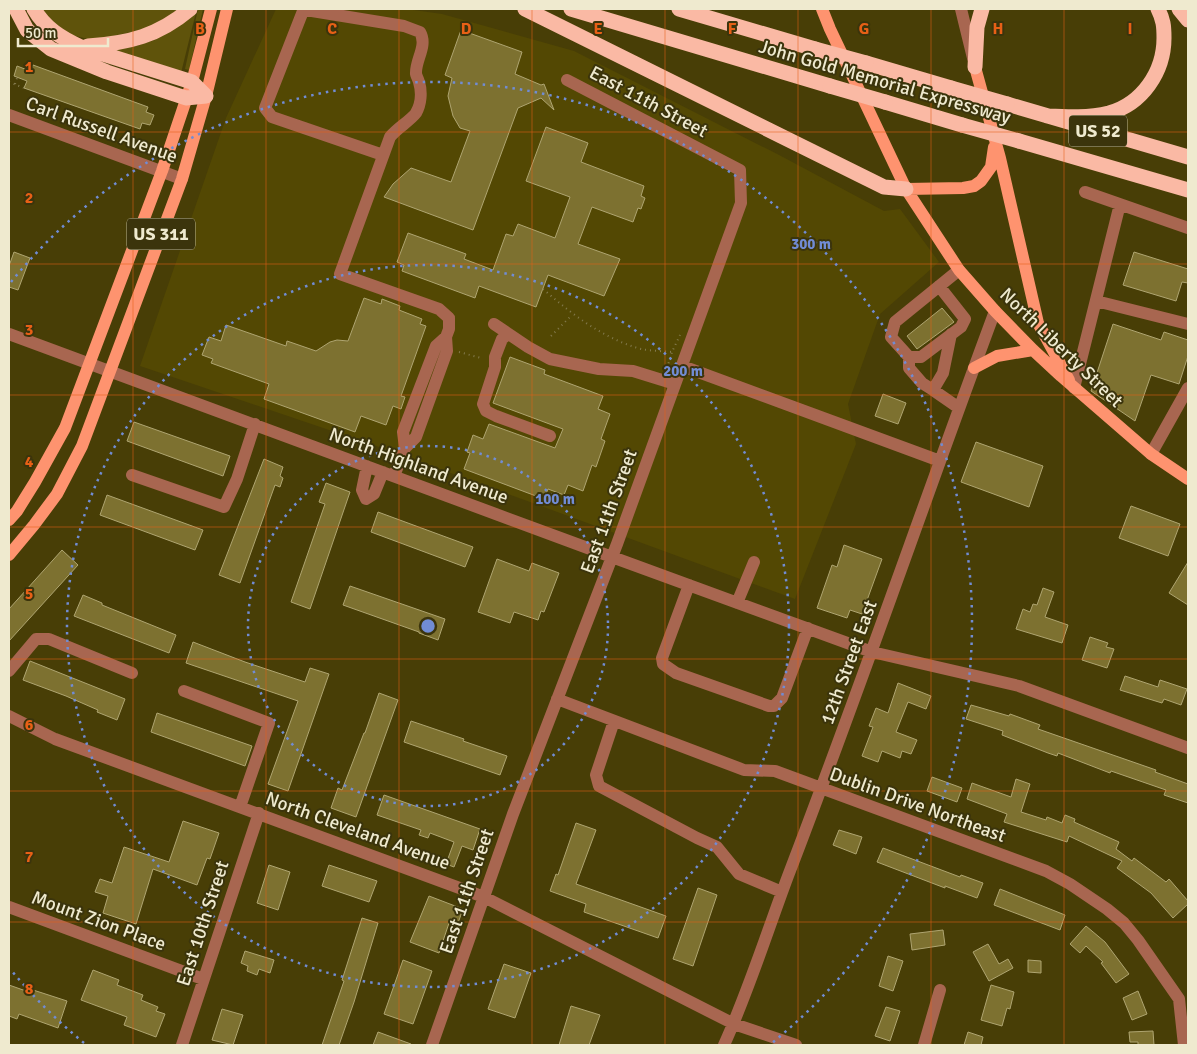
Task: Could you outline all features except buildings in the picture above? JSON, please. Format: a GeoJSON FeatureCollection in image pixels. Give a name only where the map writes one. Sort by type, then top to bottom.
{"type":"FeatureCollection","features":[{"type":"Feature","properties":{"kind":"highway"},"geometry":{"type":"LineString","coordinates":[[16,9],[27,30],[51,49],[107,72],[186,98],[206,96]]}},
{"type":"Feature","properties":{"kind":"highway"},"geometry":{"type":"LineString","coordinates":[[34,9],[48,28],[66,40],[81,47],[192,82],[206,96]]}},
{"type":"Feature","properties":{"kind":"highway"},"geometry":{"type":"LineString","coordinates":[[81,47],[135,40],[174,23],[190,9]]}},
{"type":"Feature","properties":{"kind":"highway"},"geometry":{"type":"LineString","coordinates":[[525,9],[884,187],[906,189]]}},
{"type":"Feature","properties":{"kind":"highway","name":"John Gold Memorial Expressway"},"geometry":{"type":"LineString","coordinates":[[571,9],[1188,190]]}},
{"type":"Feature","properties":{"kind":"highway","name":"John Gold Memorial Expressway"},"geometry":{"type":"LineString","coordinates":[[680,9],[1188,157]]}},
{"type":"Feature","properties":{"kind":"highway"},"geometry":{"type":"LineString","coordinates":[[712,9],[767,34]]}},
{"type":"Feature","properties":{"kind":"highway"},"geometry":{"type":"LineString","coordinates":[[975,68],[977,27],[982,9]]}},
{"type":"Feature","properties":{"kind":"highway"},"geometry":{"type":"LineString","coordinates":[[1047,116],[1087,117],[1119,109],[1142,95],[1158,70],[1164,51],[1164,24],[1158,9]]}},
{"type":"Feature","properties":{"kind":"highway"},"geometry":{"type":"LineString","coordinates":[[1179,9],[1188,20]]}},
{"type":"Feature","properties":{"kind":"main road","name":"US 311"},"geometry":{"type":"LineString","coordinates":[[9,520],[17,511],[35,482],[65,428],[162,171],[192,82],[212,9]]}},
{"type":"Feature","properties":{"kind":"main road","name":"US 311"},"geometry":{"type":"LineString","coordinates":[[9,555],[34,526],[57,494],[82,446],[182,179],[206,96],[227,9]]}},
{"type":"Feature","properties":{"kind":"main road","name":"North Liberty Street"},"geometry":{"type":"LineString","coordinates":[[822,9],[906,189],[959,270],[1033,350],[1074,388],[1151,454],[1188,479]]}},
{"type":"Feature","properties":{"kind":"main road"},"geometry":{"type":"LineString","coordinates":[[975,68],[993,130],[1038,323],[1074,388]]}},
{"type":"Feature","properties":{"kind":"main road"},"geometry":{"type":"LineString","coordinates":[[906,189],[963,188],[974,186],[982,181],[991,167],[994,143],[993,130]]}},
{"type":"Feature","properties":{"kind":"main road"},"geometry":{"type":"LineString","coordinates":[[974,368],[997,356],[1033,350]]}},
{"type":"Feature","properties":{"kind":"street"},"geometry":{"type":"LineString","coordinates":[[961,9],[975,68]]}},
{"type":"Feature","properties":{"kind":"street"},"geometry":{"type":"LineString","coordinates":[[367,466],[362,490],[366,500],[374,494],[405,448],[403,432],[436,346],[446,337],[450,329],[449,318],[439,309],[340,274],[390,137],[397,128],[416,112],[419,104],[421,93],[416,74],[423,43],[420,32],[404,26],[303,11],[265,108],[272,117],[383,155]]}},
{"type":"Feature","properties":{"kind":"street","name":"East 11th Street"},"geometry":{"type":"LineString","coordinates":[[432,1045],[513,814],[612,557],[741,203],[740,170],[568,80]]}},
{"type":"Feature","properties":{"kind":"street","name":"Carl Russell Avenue"},"geometry":{"type":"LineString","coordinates":[[9,114],[182,179]]}},
{"type":"Feature","properties":{"kind":"street"},"geometry":{"type":"LineString","coordinates":[[1085,192],[1188,228]]}},
{"type":"Feature","properties":{"kind":"street"},"geometry":{"type":"LineString","coordinates":[[1074,388],[1120,204]]}},
{"type":"Feature","properties":{"kind":"street"},"geometry":{"type":"LineString","coordinates":[[959,270],[895,322],[892,337],[909,358],[908,368],[922,384],[959,408]]}},
{"type":"Feature","properties":{"kind":"street"},"geometry":{"type":"LineString","coordinates":[[909,358],[921,357],[961,327],[965,319],[939,286]]}},
{"type":"Feature","properties":{"kind":"street"},"geometry":{"type":"LineString","coordinates":[[1096,301],[1188,324]]}},
{"type":"Feature","properties":{"kind":"street","name":"12th Street East"},"geometry":{"type":"LineString","coordinates":[[724,1045],[734,1024],[782,892],[822,790],[995,311]]}},
{"type":"Feature","properties":{"kind":"street"},"geometry":{"type":"LineString","coordinates":[[494,324],[550,359],[599,369],[633,371],[675,384]]}},
{"type":"Feature","properties":{"kind":"street","name":"North Highland Avenue"},"geometry":{"type":"LineString","coordinates":[[9,334],[872,652],[1020,686],[1188,748]]}},
{"type":"Feature","properties":{"kind":"street"},"geometry":{"type":"LineString","coordinates":[[508,334],[502,339],[483,404],[486,411],[496,416],[550,436]]}},
{"type":"Feature","properties":{"kind":"street"},"geometry":{"type":"LineString","coordinates":[[933,390],[943,373],[951,334]]}},
{"type":"Feature","properties":{"kind":"street"},"geometry":{"type":"LineString","coordinates":[[682,366],[940,461]]}},
{"type":"Feature","properties":{"kind":"street"},"geometry":{"type":"LineString","coordinates":[[1151,454],[1188,388]]}},
{"type":"Feature","properties":{"kind":"street"},"geometry":{"type":"LineString","coordinates":[[132,475],[224,508],[255,424]]}},
{"type":"Feature","properties":{"kind":"street"},"geometry":{"type":"LineString","coordinates":[[737,603],[754,562]]}},
{"type":"Feature","properties":{"kind":"street"},"geometry":{"type":"LineString","coordinates":[[689,585],[662,658],[663,664],[676,673],[760,703],[774,706],[782,698],[808,628]]}},
{"type":"Feature","properties":{"kind":"street"},"geometry":{"type":"LineString","coordinates":[[9,671],[36,639],[42,637],[49,638],[132,673]]}},
{"type":"Feature","properties":{"kind":"street"},"geometry":{"type":"LineString","coordinates":[[184,691],[269,723],[240,807]]}},
{"type":"Feature","properties":{"kind":"street","name":"Dublin Drive Northeast"},"geometry":{"type":"LineString","coordinates":[[557,699],[744,770],[775,771],[822,790],[995,851],[1046,871],[1070,884],[1124,923],[1183,997],[1184,1045]]}},
{"type":"Feature","properties":{"kind":"street","name":"North Cleveland Avenue"},"geometry":{"type":"LineString","coordinates":[[9,716],[55,739],[484,897],[734,1024],[796,1045]]}},
{"type":"Feature","properties":{"kind":"street"},"geometry":{"type":"LineString","coordinates":[[614,721],[596,775],[599,786],[717,847],[739,874],[782,892]]}},
{"type":"Feature","properties":{"kind":"street","name":"East 10th Street"},"geometry":{"type":"LineString","coordinates":[[182,1045],[259,813]]}},
{"type":"Feature","properties":{"kind":"street","name":"Mount Zion Place"},"geometry":{"type":"LineString","coordinates":[[9,907],[203,979]]}},
{"type":"Feature","properties":{"kind":"street"},"geometry":{"type":"LineString","coordinates":[[924,1045],[940,990]]}},
{"type":"Feature","properties":{"kind":"path"},"geometry":{"type":"LineString","coordinates":[[15,84],[18,78]]}},
{"type":"Feature","properties":{"kind":"path"},"geometry":{"type":"LineString","coordinates":[[9,82],[24,88]]}},
{"type":"Feature","properties":{"kind":"path"},"geometry":{"type":"LineString","coordinates":[[543,289],[572,315],[615,340],[643,349],[672,352]]}},
{"type":"Feature","properties":{"kind":"path"},"geometry":{"type":"LineString","coordinates":[[551,336],[572,315]]}},
{"type":"Feature","properties":{"kind":"path"},"geometry":{"type":"LineString","coordinates":[[667,368],[679,335],[681,336]]}},
{"type":"Feature","properties":{"kind":"path"},"geometry":{"type":"LineString","coordinates":[[458,351],[481,358]]}},
{"type":"Feature","properties":{"kind":"shaded area"},"geometry":{"type":"Polygon","coordinates":[[[42,9],[180,9],[152,28],[92,40],[67,34],[42,9]]]}},
{"type":"Feature","properties":{"kind":"shaded area"},"geometry":{"type":"Polygon","coordinates":[[[198,9],[203,9],[189,70],[185,69],[198,9]]]}},
{"type":"Feature","properties":{"kind":"shaded area"},"geometry":{"type":"Polygon","coordinates":[[[276,9],[406,9],[442,14],[574,51],[781,156],[884,211],[900,209],[939,262],[880,314],[848,404],[856,444],[795,599],[388,450],[140,366],[226,118],[276,9]]]}},
{"type":"Feature","properties":{"kind":"shaded area"},"geometry":{"type":"Polygon","coordinates":[[[196,12],[181,73],[105,50],[133,47],[155,40],[196,12]]]}}]}
